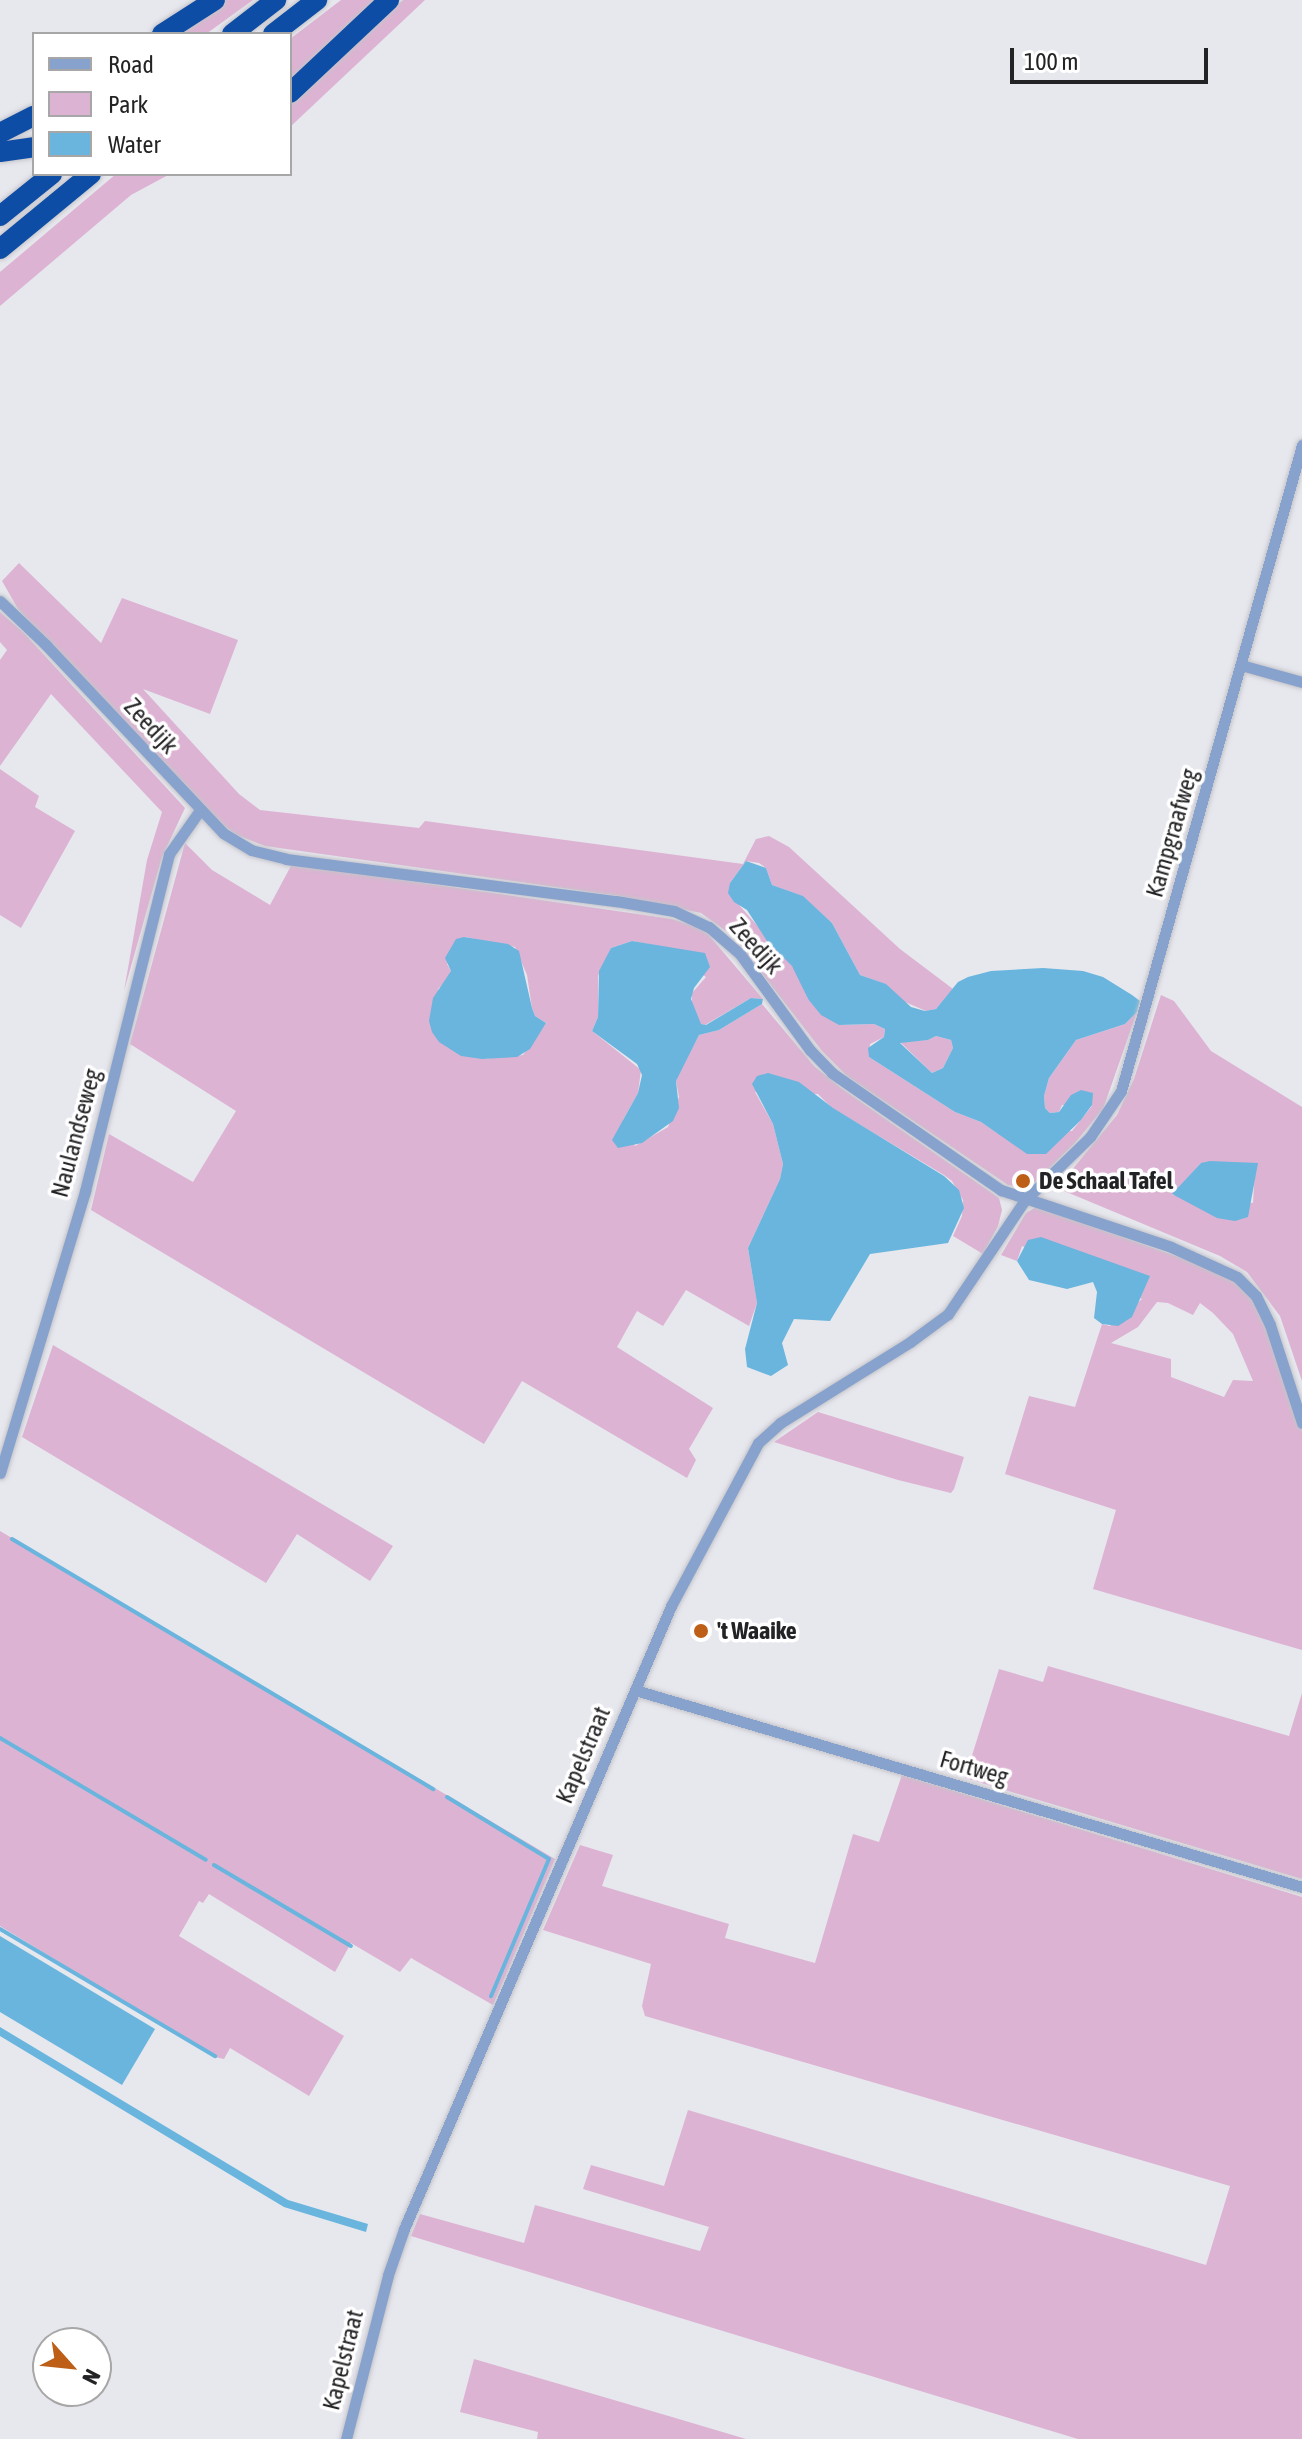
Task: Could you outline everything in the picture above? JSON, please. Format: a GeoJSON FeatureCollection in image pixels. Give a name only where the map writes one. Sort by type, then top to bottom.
{"type":"FeatureCollection","features":[{"type":"Feature","properties":{"kind":"highway"},"geometry":{"type":"LineString","coordinates":[[165,32],[215,0]]}},
{"type":"Feature","properties":{"kind":"highway"},"geometry":{"type":"LineString","coordinates":[[235,32],[276,0]]}},
{"type":"Feature","properties":{"kind":"highway"},"geometry":{"type":"LineString","coordinates":[[276,32],[317,0]]}},
{"type":"Feature","properties":{"kind":"highway"},"geometry":{"type":"LineString","coordinates":[[292,91],[389,0]]}},
{"type":"Feature","properties":{"kind":"highway"},"geometry":{"type":"LineString","coordinates":[[0,133],[32,117]]}},
{"type":"Feature","properties":{"kind":"highway"},"geometry":{"type":"LineString","coordinates":[[0,152],[32,147]]}},
{"type":"Feature","properties":{"kind":"highway"},"geometry":{"type":"LineString","coordinates":[[0,216],[50,176]]}},
{"type":"Feature","properties":{"kind":"highway"},"geometry":{"type":"LineString","coordinates":[[0,249],[89,176]]}},
{"type":"Feature","properties":{"kind":"street","name":"Kampgraafweg"},"geometry":{"type":"LineString","coordinates":[[1025,1200],[1090,1137],[1121,1091],[1302,445]]}},
{"type":"Feature","properties":{"kind":"street","name":"Zeedijk"},"geometry":{"type":"LineString","coordinates":[[1,603],[46,645],[200,810],[237,843],[272,856],[674,911],[709,927],[740,954],[810,1050],[832,1073],[1001,1190],[1171,1247],[1237,1277],[1256,1296],[1270,1325],[1302,1423]]}},
{"type":"Feature","properties":{"kind":"street"},"geometry":{"type":"LineString","coordinates":[[1241,665],[1302,682]]}},
{"type":"Feature","properties":{"kind":"street","name":"Naulandseweg"},"geometry":{"type":"LineString","coordinates":[[0,1473],[85,1191],[169,854],[200,810]]}},
{"type":"Feature","properties":{"kind":"street","name":"Kapelstraat"},"geometry":{"type":"LineString","coordinates":[[346,2439],[385,2286],[404,2229],[635,1690],[687,1575],[758,1443],[780,1423],[910,1342],[948,1314],[1025,1200]]}},
{"type":"Feature","properties":{"kind":"street","name":"Fortweg"},"geometry":{"type":"LineString","coordinates":[[635,1690],[1302,1887]]}},
{"type":"Feature","properties":{"kind":"green space"},"geometry":{"type":"Polygon","coordinates":[[[225,0],[253,0],[209,32],[175,32],[225,0]]]}},
{"type":"Feature","properties":{"kind":"green space"},"geometry":{"type":"Polygon","coordinates":[[[341,0],[381,0],[292,81],[292,37],[341,0]]]}},
{"type":"Feature","properties":{"kind":"green space"},"geometry":{"type":"Polygon","coordinates":[[[403,0],[425,0],[292,125],[292,99],[321,77],[403,0]]]}},
{"type":"Feature","properties":{"kind":"green space"},"geometry":{"type":"Polygon","coordinates":[[[114,176],[166,176],[131,195],[0,306],[0,272],[114,176]]]}},
{"type":"Feature","properties":{"kind":"green space"},"geometry":{"type":"Polygon","coordinates":[[[19,563],[101,643],[122,598],[238,640],[210,714],[143,689],[239,794],[260,810],[419,828],[425,821],[743,864],[756,839],[769,836],[789,847],[900,949],[953,989],[936,1009],[926,1011],[898,999],[885,984],[860,975],[832,923],[802,896],[772,885],[766,868],[759,863],[746,861],[730,883],[739,905],[793,966],[808,999],[839,1025],[874,1024],[885,1029],[884,1037],[870,1044],[869,1057],[955,1112],[981,1122],[997,1133],[1072,1131],[1092,1106],[1062,1105],[1059,1112],[1050,1113],[1045,1108],[1044,1096],[1049,1078],[1076,1040],[1125,1024],[1137,1012],[1103,1109],[1074,1144],[1035,1182],[1021,1187],[1008,1185],[847,1076],[822,1051],[733,936],[701,913],[619,896],[265,846],[237,835],[214,819],[18,609],[2,581],[19,563]]]}},
{"type":"Feature","properties":{"kind":"green space"},"geometry":{"type":"Polygon","coordinates":[[[0,612],[23,632],[185,808],[162,857],[124,991],[147,860],[162,812],[51,694],[0,766],[0,660],[7,650],[0,642],[0,612]]]}},
{"type":"Feature","properties":{"kind":"green space"},"geometry":{"type":"Polygon","coordinates":[[[0,769],[39,796],[35,807],[75,831],[21,928],[0,915],[0,769]]]}},
{"type":"Feature","properties":{"kind":"green space"},"geometry":{"type":"Polygon","coordinates":[[[185,843],[212,870],[270,905],[292,864],[672,919],[707,933],[763,999],[751,998],[705,1025],[700,1024],[692,1008],[692,993],[706,977],[663,947],[632,941],[611,948],[598,976],[598,1017],[592,1031],[641,1070],[638,1093],[623,1120],[635,1146],[668,1127],[679,1097],[676,1081],[679,1072],[699,1035],[719,1030],[762,1004],[814,1066],[999,1198],[1002,1210],[998,1226],[983,1254],[953,1236],[962,1216],[963,1200],[952,1181],[944,1175],[832,1108],[818,1094],[755,1092],[773,1124],[783,1164],[780,1179],[748,1248],[757,1303],[749,1326],[686,1290],[663,1326],[637,1311],[617,1347],[713,1408],[689,1449],[696,1460],[687,1478],[522,1381],[484,1444],[91,1210],[109,1134],[193,1182],[236,1111],[130,1044],[185,843]],[[465,937],[447,964],[451,971],[449,978],[438,989],[482,1059],[523,1055],[546,1023],[535,1016],[527,975],[515,947],[465,937]]]}},
{"type":"Feature","properties":{"kind":"green space"},"geometry":{"type":"Polygon","coordinates":[[[1161,995],[1174,1001],[1211,1051],[1302,1107],[1302,1381],[1280,1316],[1247,1272],[1220,1256],[1057,1188],[1117,1115],[1134,1079],[1161,995]],[[1201,1163],[1172,1195],[1253,1203],[1255,1170],[1201,1163]]]}},
{"type":"Feature","properties":{"kind":"green space"},"geometry":{"type":"Polygon","coordinates":[[[936,1036],[951,1040],[953,1048],[943,1068],[932,1073],[900,1042],[928,1040],[936,1036]]]}},
{"type":"Feature","properties":{"kind":"green space"},"geometry":{"type":"Polygon","coordinates":[[[1036,1207],[1210,1268],[1234,1280],[1254,1298],[1274,1338],[1302,1431],[1302,1650],[1093,1589],[1116,1510],[1005,1474],[1029,1396],[1075,1407],[1102,1324],[1110,1326],[1142,1299],[1022,1246],[1017,1261],[1001,1255],[1026,1213],[1036,1207]],[[1157,1302],[1138,1327],[1111,1343],[1171,1359],[1171,1377],[1224,1397],[1233,1380],[1253,1381],[1233,1334],[1213,1313],[1200,1303],[1193,1315],[1168,1303],[1157,1302]]]}},
{"type":"Feature","properties":{"kind":"green space"},"geometry":{"type":"Polygon","coordinates":[[[53,1345],[393,1546],[370,1581],[297,1534],[266,1583],[22,1437],[53,1345]]]}},
{"type":"Feature","properties":{"kind":"green space"},"geometry":{"type":"Polygon","coordinates":[[[818,1412],[964,1457],[954,1489],[951,1493],[898,1480],[774,1442],[818,1412]]]}},
{"type":"Feature","properties":{"kind":"green space"},"geometry":{"type":"Polygon","coordinates":[[[0,1531],[555,1859],[493,2005],[411,1958],[400,1972],[351,1943],[335,1972],[209,1894],[203,1903],[199,1901],[179,1936],[344,2036],[309,2096],[230,2048],[224,2059],[215,2057],[0,1926],[0,1531]]]}},
{"type":"Feature","properties":{"kind":"green space"},"geometry":{"type":"Polygon","coordinates":[[[1048,1666],[1289,1736],[1302,1693],[1302,1879],[965,1778],[999,1669],[1043,1682],[1048,1666]]]}},
{"type":"Feature","properties":{"kind":"green space"},"geometry":{"type":"Polygon","coordinates":[[[902,1775],[1302,1897],[1302,2439],[1078,2439],[411,2236],[420,2214],[524,2243],[535,2205],[700,2251],[709,2227],[583,2189],[591,2165],[664,2186],[688,2110],[1206,2265],[1230,2186],[645,2016],[642,2006],[651,1964],[543,1930],[580,1845],[613,1855],[602,1886],[729,1924],[725,1938],[815,1963],[853,1834],[879,1842],[902,1775]]]}},
{"type":"Feature","properties":{"kind":"green space"},"geometry":{"type":"Polygon","coordinates":[[[474,2359],[746,2439],[537,2439],[538,2432],[460,2412],[474,2359]]]}},
{"type":"Feature","properties":{"kind":"water"},"geometry":{"type":"Polygon","coordinates":[[[746,861],[766,868],[772,885],[803,896],[832,923],[860,975],[886,984],[911,1007],[925,1011],[936,1009],[958,982],[968,977],[991,971],[1043,968],[1083,971],[1103,977],[1140,1001],[1137,1012],[1125,1024],[1076,1040],[1049,1078],[1044,1096],[1045,1108],[1050,1113],[1059,1112],[1071,1095],[1081,1090],[1093,1093],[1092,1105],[1046,1154],[1027,1154],[981,1122],[955,1112],[869,1057],[868,1048],[884,1037],[885,1029],[874,1024],[839,1025],[821,1015],[808,999],[792,966],[767,941],[747,910],[734,902],[728,893],[730,883],[746,861]],[[936,1036],[900,1043],[932,1073],[943,1068],[953,1048],[951,1040],[936,1036]]]}},
{"type":"Feature","properties":{"kind":"water"},"geometry":{"type":"Polygon","coordinates":[[[464,937],[508,944],[519,951],[535,1016],[546,1023],[530,1049],[517,1057],[482,1059],[461,1056],[439,1042],[432,1032],[429,1021],[433,998],[451,971],[445,958],[456,939],[464,937]]]}},
{"type":"Feature","properties":{"kind":"water"},"geometry":{"type":"Polygon","coordinates":[[[632,941],[705,953],[710,967],[694,988],[691,999],[701,1024],[706,1025],[751,998],[763,999],[762,1004],[719,1030],[699,1035],[676,1081],[679,1108],[673,1121],[642,1143],[618,1148],[612,1140],[638,1093],[642,1075],[637,1064],[592,1031],[598,1017],[599,971],[611,948],[632,941]]]}},
{"type":"Feature","properties":{"kind":"water"},"geometry":{"type":"Polygon","coordinates":[[[768,1073],[799,1082],[833,1108],[944,1176],[959,1190],[964,1208],[948,1243],[870,1254],[830,1321],[794,1319],[782,1343],[788,1365],[771,1376],[747,1367],[745,1349],[757,1303],[748,1248],[780,1179],[783,1164],[773,1124],[752,1084],[757,1076],[768,1073]]]}},
{"type":"Feature","properties":{"kind":"water"},"geometry":{"type":"Polygon","coordinates":[[[1201,1163],[1258,1163],[1248,1217],[1235,1221],[1217,1218],[1172,1194],[1201,1163]]]}},
{"type":"Feature","properties":{"kind":"water"},"geometry":{"type":"Polygon","coordinates":[[[1041,1237],[1150,1276],[1132,1317],[1118,1326],[1102,1324],[1094,1318],[1097,1292],[1093,1282],[1067,1289],[1029,1280],[1017,1261],[1028,1240],[1041,1237]]]}},
{"type":"Feature","properties":{"kind":"water"},"geometry":{"type":"Polygon","coordinates":[[[0,1936],[155,2029],[122,2085],[0,2012],[0,1936]]]}},
{"type":"Feature","properties":{"kind":"water"},"geometry":{"type":"Polygon","coordinates":[[[0,2027],[288,2200],[368,2224],[366,2232],[284,2207],[0,2036],[0,2027]]]}},
{"type":"Feature","properties":{"kind":"waterway"},"geometry":{"type":"LineString","coordinates":[[12,1539],[433,1789]]}},
{"type":"Feature","properties":{"kind":"waterway"},"geometry":{"type":"LineString","coordinates":[[0,1738],[206,1860]]}},
{"type":"Feature","properties":{"kind":"waterway"},"geometry":{"type":"LineString","coordinates":[[447,1797],[549,1859],[491,1996]]}},
{"type":"Feature","properties":{"kind":"waterway"},"geometry":{"type":"LineString","coordinates":[[214,1865],[351,1946]]}},
{"type":"Feature","properties":{"kind":"waterway"},"geometry":{"type":"LineString","coordinates":[[0,1929],[215,2056]]}},
{"type":"Feature","properties":{"kind":"place","name":"De Schaal Tafel"},"geometry":{"type":"Point","coordinates":[1023,1181]}},
{"type":"Feature","properties":{"kind":"place","name":"'t Waaike"},"geometry":{"type":"Point","coordinates":[701,1631]}}]}
